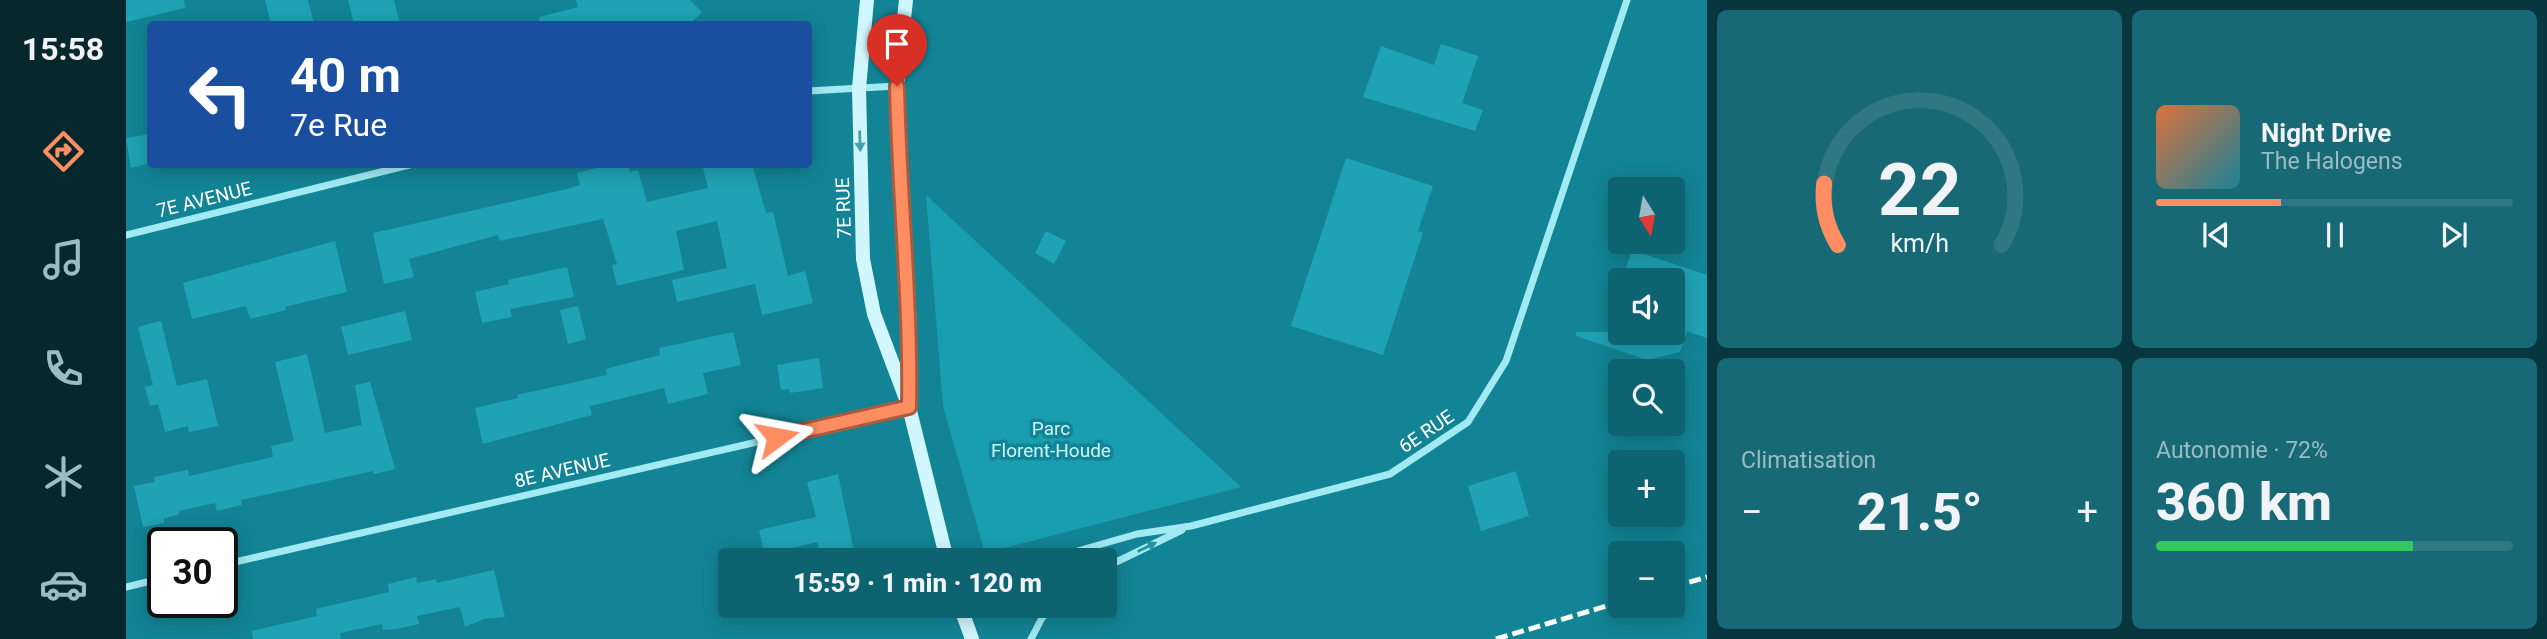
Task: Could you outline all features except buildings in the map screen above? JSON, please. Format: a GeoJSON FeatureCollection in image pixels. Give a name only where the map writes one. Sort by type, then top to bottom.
{"type":"FeatureCollection","features":[{"type":"Feature","properties":{"kind":"main road","name":"7E RUE"},"geometry":{"type":"LineString","coordinates":[[867,0],[859,88],[863,259],[874,314],[909,407],[944,548]]}},
{"type":"Feature","properties":{"kind":"main road","name":"7E RUE"},"geometry":{"type":"LineString","coordinates":[[906,0],[897,86],[899,169],[910,325],[909,407]]}},
{"type":"Feature","properties":{"kind":"main road"},"geometry":{"type":"LineString","coordinates":[[964,618],[972,639]]}},
{"type":"Feature","properties":{"kind":"street","name":"6E RUE"},"geometry":{"type":"LineString","coordinates":[[1088,548],[1137,534],[1191,526],[1390,474],[1468,422],[1506,361],[1627,0]]}},
{"type":"Feature","properties":{"kind":"street"},"geometry":{"type":"LineString","coordinates":[[812,91],[897,86]]}},
{"type":"Feature","properties":{"kind":"street","name":"7E AVENUE"},"geometry":{"type":"LineString","coordinates":[[126,235],[397,168]]}},
{"type":"Feature","properties":{"kind":"street","name":"8E AVENUE"},"geometry":{"type":"LineString","coordinates":[[238,561],[909,407]]}},
{"type":"Feature","properties":{"kind":"street"},"geometry":{"type":"LineString","coordinates":[[1117,562],[1191,526]]}},
{"type":"Feature","properties":{"kind":"street"},"geometry":{"type":"LineString","coordinates":[[126,587],[147,582]]}},
{"type":"Feature","properties":{"kind":"street"},"geometry":{"type":"LineString","coordinates":[[1031,639],[1042,618]]}},
{"type":"Feature","properties":{"kind":"green space","name":"Parc Florent-Houde"},"geometry":{"type":"Polygon","coordinates":[[[926,195],[1241,487],[1004,548],[984,548],[943,406],[926,195]]]}},
{"type":"Feature","properties":{"kind":"railway"},"geometry":{"type":"LineString","coordinates":[[1685,583],[1707,577]]}},
{"type":"Feature","properties":{"kind":"railway"},"geometry":{"type":"LineString","coordinates":[[1496,639],[1608,606]]}},
{"type":"Feature","properties":{"kind":"route"},"geometry":{"type":"LineString","coordinates":[[777,437],[909,407],[910,325],[899,169],[897,86]]}}]}
